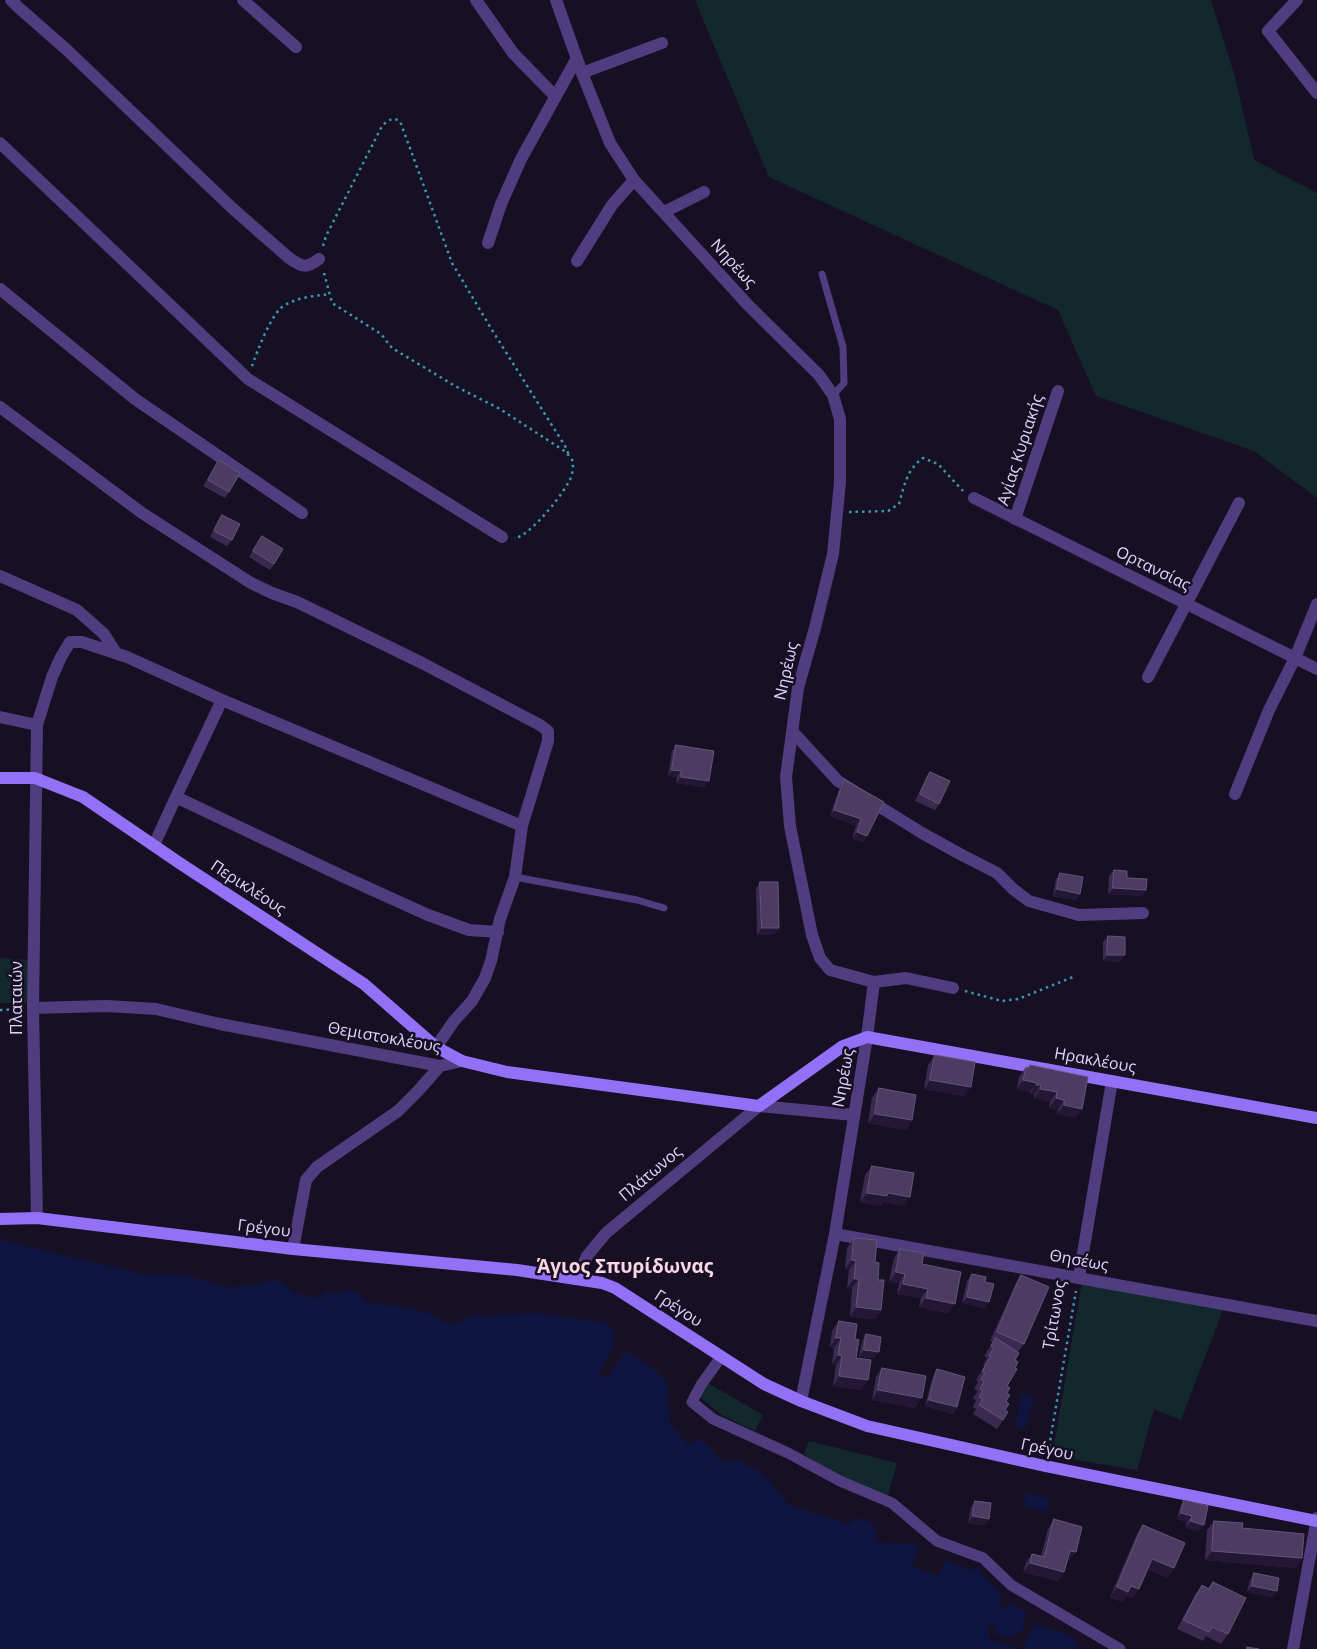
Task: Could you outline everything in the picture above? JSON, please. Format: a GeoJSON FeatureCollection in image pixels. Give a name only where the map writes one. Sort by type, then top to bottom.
{"type":"FeatureCollection","features":[{"type":"Feature","properties":{"kind":"main road","name":"Περικλέους"},"geometry":{"type":"LineString","coordinates":[[0,778],[35,778],[83,797],[364,984],[436,1046],[462,1062]]}},
{"type":"Feature","properties":{"kind":"main road","name":"Ηρακλέους"},"geometry":{"type":"LineString","coordinates":[[868,1037],[1317,1118]]}},
{"type":"Feature","properties":{"kind":"main road"},"geometry":{"type":"LineString","coordinates":[[759,1106],[843,1046],[868,1037]]}},
{"type":"Feature","properties":{"kind":"main road","name":"Θεμιστοκλέους"},"geometry":{"type":"LineString","coordinates":[[462,1062],[507,1072],[759,1106]]}},
{"type":"Feature","properties":{"kind":"main road","name":"Γρέγου"},"geometry":{"type":"LineString","coordinates":[[0,1219],[37,1218],[293,1249],[517,1270],[602,1283],[615,1288],[764,1384],[801,1401],[867,1426],[1045,1466],[1317,1520]]}},
{"type":"Feature","properties":{"kind":"street"},"geometry":{"type":"LineString","coordinates":[[0,6],[7,0]]}},
{"type":"Feature","properties":{"kind":"street"},"geometry":{"type":"LineString","coordinates":[[11,0],[67,50],[231,207],[289,258],[300,265],[310,266],[319,259]]}},
{"type":"Feature","properties":{"kind":"street"},"geometry":{"type":"LineString","coordinates":[[243,0],[296,47]]}},
{"type":"Feature","properties":{"kind":"street"},"geometry":{"type":"LineString","coordinates":[[476,0],[513,53],[554,96]]}},
{"type":"Feature","properties":{"kind":"street","name":"Νηρέως"},"geometry":{"type":"LineString","coordinates":[[556,0],[610,143],[634,180],[748,305],[818,375],[833,395],[840,419],[840,482],[833,554],[798,688],[786,777],[790,826],[812,935],[820,958],[830,970],[874,982],[868,1037],[835,1234],[801,1401]]}},
{"type":"Feature","properties":{"kind":"street"},"geometry":{"type":"LineString","coordinates":[[1297,0],[1268,31],[1317,93]]}},
{"type":"Feature","properties":{"kind":"street"},"geometry":{"type":"LineString","coordinates":[[582,73],[662,43]]}},
{"type":"Feature","properties":{"kind":"street"},"geometry":{"type":"LineString","coordinates":[[488,243],[501,204],[521,159],[554,96],[577,58]]}},
{"type":"Feature","properties":{"kind":"street"},"geometry":{"type":"LineString","coordinates":[[0,143],[248,379],[502,537]]}},
{"type":"Feature","properties":{"kind":"street"},"geometry":{"type":"LineString","coordinates":[[577,261],[612,205],[634,180]]}},
{"type":"Feature","properties":{"kind":"street"},"geometry":{"type":"LineString","coordinates":[[664,212],[704,192]]}},
{"type":"Feature","properties":{"kind":"street"},"geometry":{"type":"LineString","coordinates":[[0,289],[135,399],[302,513]]}},
{"type":"Feature","properties":{"kind":"street","name":"Αγίας Κυριακής"},"geometry":{"type":"LineString","coordinates":[[1015,519],[1058,391]]}},
{"type":"Feature","properties":{"kind":"street"},"geometry":{"type":"LineString","coordinates":[[0,407],[142,513],[251,583],[297,602],[378,641],[540,724],[548,731],[548,741],[522,826],[515,877],[485,978],[472,1001],[454,1021],[436,1046]]}},
{"type":"Feature","properties":{"kind":"street","name":"Ορτανσίας"},"geometry":{"type":"LineString","coordinates":[[974,498],[1317,669]]}},
{"type":"Feature","properties":{"kind":"street"},"geometry":{"type":"LineString","coordinates":[[1148,677],[1239,503]]}},
{"type":"Feature","properties":{"kind":"street"},"geometry":{"type":"LineString","coordinates":[[0,576],[77,610],[104,634],[116,653],[222,700],[522,826]]}},
{"type":"Feature","properties":{"kind":"street"},"geometry":{"type":"LineString","coordinates":[[1235,794],[1269,710],[1295,658],[1317,604]]}},
{"type":"Feature","properties":{"kind":"street","name":"Πλαταιών"},"geometry":{"type":"LineString","coordinates":[[37,1218],[33,1008],[37,725],[52,677],[70,642],[82,642],[116,653]]}},
{"type":"Feature","properties":{"kind":"street"},"geometry":{"type":"LineString","coordinates":[[154,844],[222,700]]}},
{"type":"Feature","properties":{"kind":"street"},"geometry":{"type":"LineString","coordinates":[[0,717],[37,725]]}},
{"type":"Feature","properties":{"kind":"street"},"geometry":{"type":"LineString","coordinates":[[792,730],[838,780],[922,833],[997,873],[1013,889],[1029,901],[1079,915],[1144,913]]}},
{"type":"Feature","properties":{"kind":"street"},"geometry":{"type":"LineString","coordinates":[[176,797],[428,915],[469,930],[498,932]]}},
{"type":"Feature","properties":{"kind":"street"},"geometry":{"type":"LineString","coordinates":[[874,982],[906,978],[953,988]]}},
{"type":"Feature","properties":{"kind":"street","name":"Θεμιστοκλέους"},"geometry":{"type":"LineString","coordinates":[[33,1008],[108,1006],[156,1009],[220,1024],[440,1066],[462,1062]]}},
{"type":"Feature","properties":{"kind":"street"},"geometry":{"type":"LineString","coordinates":[[293,1249],[306,1180],[316,1167],[398,1111],[440,1066]]}},
{"type":"Feature","properties":{"kind":"street","name":"Τρίτωνος"},"geometry":{"type":"LineString","coordinates":[[1079,1277],[1112,1081]]}},
{"type":"Feature","properties":{"kind":"street"},"geometry":{"type":"LineString","coordinates":[[759,1106],[854,1115]]}},
{"type":"Feature","properties":{"kind":"street","name":"Πλάτωνος"},"geometry":{"type":"LineString","coordinates":[[576,1279],[587,1256],[606,1233],[759,1106]]}},
{"type":"Feature","properties":{"kind":"street","name":"Θησέως"},"geometry":{"type":"LineString","coordinates":[[835,1234],[1317,1320]]}},
{"type":"Feature","properties":{"kind":"street"},"geometry":{"type":"LineString","coordinates":[[720,1357],[700,1385],[692,1402],[713,1419],[788,1453],[840,1481],[892,1504],[937,1541],[983,1558],[1011,1586],[1120,1649]]}},
{"type":"Feature","properties":{"kind":"street"},"geometry":{"type":"LineString","coordinates":[[1293,1649],[1317,1520]]}},
{"type":"Feature","properties":{"kind":"lane"},"geometry":{"type":"LineString","coordinates":[[822,274],[843,347],[844,383],[833,395]]}},
{"type":"Feature","properties":{"kind":"lane"},"geometry":{"type":"LineString","coordinates":[[515,877],[606,894],[664,908]]}},
{"type":"Feature","properties":{"kind":"path"},"geometry":{"type":"LineString","coordinates":[[502,537],[517,539],[530,531],[553,505],[571,478],[573,461],[452,263],[400,121],[395,119],[388,120],[382,126],[326,236],[319,259],[332,303],[381,334],[392,348],[456,386],[500,409],[566,452],[570,457]]}},
{"type":"Feature","properties":{"kind":"path"},"geometry":{"type":"LineString","coordinates":[[248,379],[258,347],[283,305],[307,297],[330,294]]}},
{"type":"Feature","properties":{"kind":"path"},"geometry":{"type":"LineString","coordinates":[[837,511],[888,511],[899,504],[905,480],[915,464],[923,458],[938,464],[966,494],[974,498]]}},
{"type":"Feature","properties":{"kind":"path"},"geometry":{"type":"LineString","coordinates":[[953,988],[1002,1001],[1018,999],[1073,977]]}},
{"type":"Feature","properties":{"kind":"path"},"geometry":{"type":"LineString","coordinates":[[0,1010],[33,1008]]}},
{"type":"Feature","properties":{"kind":"path","name":"Τρίτωνος"},"geometry":{"type":"LineString","coordinates":[[1045,1466],[1079,1277]]}},
{"type":"Feature","properties":{"kind":"green space"},"geometry":{"type":"Polygon","coordinates":[[[695,0],[1211,0],[1235,77],[1254,160],[1317,193],[1317,498],[1254,451],[1096,396],[1058,310],[769,177],[695,0]]]}},
{"type":"Feature","properties":{"kind":"green space"},"geometry":{"type":"Polygon","coordinates":[[[0,958],[28,960],[29,1003],[0,1003],[0,958]]]}},
{"type":"Feature","properties":{"kind":"green space"},"geometry":{"type":"Polygon","coordinates":[[[1082,1282],[1224,1307],[1181,1420],[1154,1409],[1137,1470],[1052,1456],[1082,1282]]]}},
{"type":"Feature","properties":{"kind":"green space"},"geometry":{"type":"Polygon","coordinates":[[[708,1383],[763,1415],[755,1431],[722,1415],[698,1396],[708,1383]]]}},
{"type":"Feature","properties":{"kind":"green space"},"geometry":{"type":"Polygon","coordinates":[[[809,1441],[897,1463],[888,1495],[844,1481],[804,1454],[809,1441]]]}},
{"type":"Feature","properties":{"kind":"shaded area"},"geometry":{"type":"Polygon","coordinates":[[[0,1240],[146,1275],[181,1274],[227,1287],[281,1281],[295,1293],[322,1299],[324,1292],[342,1294],[343,1289],[357,1293],[370,1303],[379,1303],[387,1307],[390,1304],[426,1312],[449,1324],[456,1323],[473,1315],[535,1313],[606,1323],[614,1331],[613,1348],[598,1373],[607,1378],[625,1351],[653,1368],[667,1382],[670,1423],[688,1445],[698,1439],[712,1448],[716,1457],[725,1463],[738,1459],[766,1476],[790,1506],[849,1524],[856,1518],[865,1519],[875,1526],[877,1542],[919,1545],[912,1566],[939,1576],[945,1560],[974,1571],[977,1566],[982,1568],[980,1575],[982,1573],[1000,1592],[999,1605],[1004,1608],[1008,1603],[1026,1610],[1023,1632],[1008,1638],[995,1633],[995,1625],[988,1625],[990,1639],[1019,1649],[0,1649],[0,1240]]]}},
{"type":"Feature","properties":{"kind":"shaded area"},"geometry":{"type":"Polygon","coordinates":[[[1022,1394],[1033,1396],[1026,1429],[1015,1427],[1022,1394]]]}},
{"type":"Feature","properties":{"kind":"shaded area"},"geometry":{"type":"Polygon","coordinates":[[[1026,1493],[1050,1499],[1048,1511],[1024,1506],[1026,1493]]]}},
{"type":"Feature","properties":{"kind":"shaded area"},"geometry":{"type":"Polygon","coordinates":[[[1033,1624],[1073,1636],[1078,1649],[1023,1649],[1033,1624]]]}},
{"type":"Feature","properties":{"kind":"pier"},"geometry":{"type":"Polygon","coordinates":[[[1001,1596],[1003,1597],[1003,1605],[1008,1601],[1028,1609],[1025,1632],[1008,1641],[993,1635],[991,1627],[992,1637],[1021,1647],[1031,1623],[1035,1622],[1023,1649],[990,1639],[988,1624],[995,1625],[996,1634],[1008,1638],[1023,1631],[1026,1611],[1008,1603],[1004,1608],[999,1605],[1001,1596]]]}},
{"type":"Feature","properties":{"kind":"building"},"geometry":{"type":"Polygon","coordinates":[[[219,460],[240,473],[229,492],[208,480],[219,460]]]}},
{"type":"Feature","properties":{"kind":"building"},"geometry":{"type":"Polygon","coordinates":[[[222,515],[240,524],[232,540],[214,531],[222,515]]]}},
{"type":"Feature","properties":{"kind":"building"},"geometry":{"type":"Polygon","coordinates":[[[262,536],[283,549],[274,564],[253,551],[262,536]]]}},
{"type":"Feature","properties":{"kind":"building"},"geometry":{"type":"Polygon","coordinates":[[[676,745],[714,751],[709,781],[681,777],[681,771],[672,770],[676,745]]]}},
{"type":"Feature","properties":{"kind":"building"},"geometry":{"type":"Polygon","coordinates":[[[930,772],[950,781],[939,804],[920,794],[930,772]]]}},
{"type":"Feature","properties":{"kind":"building"},"geometry":{"type":"Polygon","coordinates":[[[844,780],[884,802],[867,836],[857,832],[861,819],[834,810],[844,780]]]}},
{"type":"Feature","properties":{"kind":"building"},"geometry":{"type":"Polygon","coordinates":[[[1114,870],[1127,871],[1127,878],[1147,879],[1146,890],[1113,888],[1114,870]]]}},
{"type":"Feature","properties":{"kind":"building"},"geometry":{"type":"Polygon","coordinates":[[[1060,873],[1083,877],[1080,894],[1057,889],[1060,873]]]}},
{"type":"Feature","properties":{"kind":"building"},"geometry":{"type":"Polygon","coordinates":[[[760,882],[778,882],[779,928],[762,928],[760,882]]]}},
{"type":"Feature","properties":{"kind":"building"},"geometry":{"type":"Polygon","coordinates":[[[1108,936],[1125,937],[1125,955],[1107,955],[1108,936]]]}},
{"type":"Feature","properties":{"kind":"building"},"geometry":{"type":"Polygon","coordinates":[[[935,1055],[975,1062],[971,1087],[930,1080],[935,1055]]]}},
{"type":"Feature","properties":{"kind":"building"},"geometry":{"type":"Polygon","coordinates":[[[1030,1065],[1088,1077],[1082,1109],[1064,1105],[1064,1100],[1056,1098],[1057,1092],[1040,1089],[1041,1085],[1023,1080],[1026,1067],[1029,1068],[1030,1065]]]}},
{"type":"Feature","properties":{"kind":"building"},"geometry":{"type":"Polygon","coordinates":[[[879,1088],[916,1095],[912,1120],[875,1114],[879,1088]]]}},
{"type":"Feature","properties":{"kind":"building"},"geometry":{"type":"Polygon","coordinates":[[[872,1166],[914,1173],[910,1197],[888,1193],[887,1196],[867,1193],[872,1166]]]}},
{"type":"Feature","properties":{"kind":"building"},"geometry":{"type":"Polygon","coordinates":[[[854,1238],[877,1240],[875,1262],[879,1263],[878,1280],[884,1280],[881,1310],[856,1307],[859,1279],[854,1279],[856,1261],[852,1260],[854,1238]]]}},
{"type":"Feature","properties":{"kind":"building"},"geometry":{"type":"Polygon","coordinates":[[[900,1249],[924,1253],[922,1264],[961,1272],[955,1304],[926,1298],[928,1289],[903,1284],[905,1274],[896,1272],[900,1249]]]}},
{"type":"Feature","properties":{"kind":"building"},"geometry":{"type":"Polygon","coordinates":[[[972,1274],[986,1277],[985,1282],[994,1284],[989,1302],[967,1297],[972,1274]]]}},
{"type":"Feature","properties":{"kind":"building"},"geometry":{"type":"Polygon","coordinates":[[[1021,1275],[1049,1287],[1024,1344],[997,1332],[1021,1275]]]}},
{"type":"Feature","properties":{"kind":"building"},"geometry":{"type":"Polygon","coordinates":[[[839,1321],[857,1324],[855,1339],[859,1340],[856,1358],[871,1360],[868,1380],[839,1376],[842,1356],[838,1355],[841,1338],[836,1338],[839,1321]]]}},
{"type":"Feature","properties":{"kind":"building"},"geometry":{"type":"Polygon","coordinates":[[[866,1334],[881,1337],[879,1352],[864,1350],[866,1334]]]}},
{"type":"Feature","properties":{"kind":"building"},"geometry":{"type":"Polygon","coordinates":[[[996,1338],[1019,1353],[1015,1360],[1018,1362],[1015,1368],[1017,1369],[1007,1386],[1010,1388],[1007,1393],[1010,1395],[1006,1401],[1009,1404],[1005,1410],[1008,1412],[1003,1420],[979,1405],[983,1399],[979,1397],[983,1391],[980,1389],[984,1382],[981,1379],[985,1373],[982,1371],[991,1356],[989,1355],[994,1348],[991,1346],[996,1338]]]}},
{"type":"Feature","properties":{"kind":"building"},"geometry":{"type":"Polygon","coordinates":[[[882,1368],[926,1376],[922,1398],[878,1390],[882,1368]]]}},
{"type":"Feature","properties":{"kind":"building"},"geometry":{"type":"Polygon","coordinates":[[[937,1369],[965,1377],[957,1407],[929,1400],[937,1369]]]}},
{"type":"Feature","properties":{"kind":"building"},"geometry":{"type":"Polygon","coordinates":[[[1184,1500],[1208,1506],[1204,1525],[1190,1521],[1192,1516],[1181,1513],[1184,1500]]]}},
{"type":"Feature","properties":{"kind":"building"},"geometry":{"type":"Polygon","coordinates":[[[975,1501],[991,1503],[989,1519],[973,1516],[975,1501]]]}},
{"type":"Feature","properties":{"kind":"building"},"geometry":{"type":"Polygon","coordinates":[[[1054,1519],[1082,1527],[1076,1552],[1070,1551],[1064,1572],[1030,1563],[1032,1554],[1044,1557],[1054,1519]]]}},
{"type":"Feature","properties":{"kind":"building"},"geometry":{"type":"Polygon","coordinates":[[[1214,1521],[1243,1523],[1242,1528],[1304,1534],[1302,1558],[1212,1551],[1214,1521]]]}},
{"type":"Feature","properties":{"kind":"building"},"geometry":{"type":"Polygon","coordinates":[[[1143,1525],[1185,1543],[1174,1568],[1152,1559],[1139,1589],[1131,1586],[1128,1592],[1117,1587],[1143,1525]]]}},
{"type":"Feature","properties":{"kind":"building"},"geometry":{"type":"Polygon","coordinates":[[[1254,1573],[1279,1578],[1277,1591],[1252,1586],[1254,1573]]]}},
{"type":"Feature","properties":{"kind":"building"},"geometry":{"type":"Polygon","coordinates":[[[1213,1582],[1246,1598],[1228,1634],[1212,1627],[1209,1632],[1183,1620],[1202,1585],[1209,1589],[1213,1582]]]}},
{"type":"Feature","properties":{"kind":"district","name":"Άγιος Σπυρίδωνας"},"geometry":{"type":"Point","coordinates":[625,1268]}}]}
